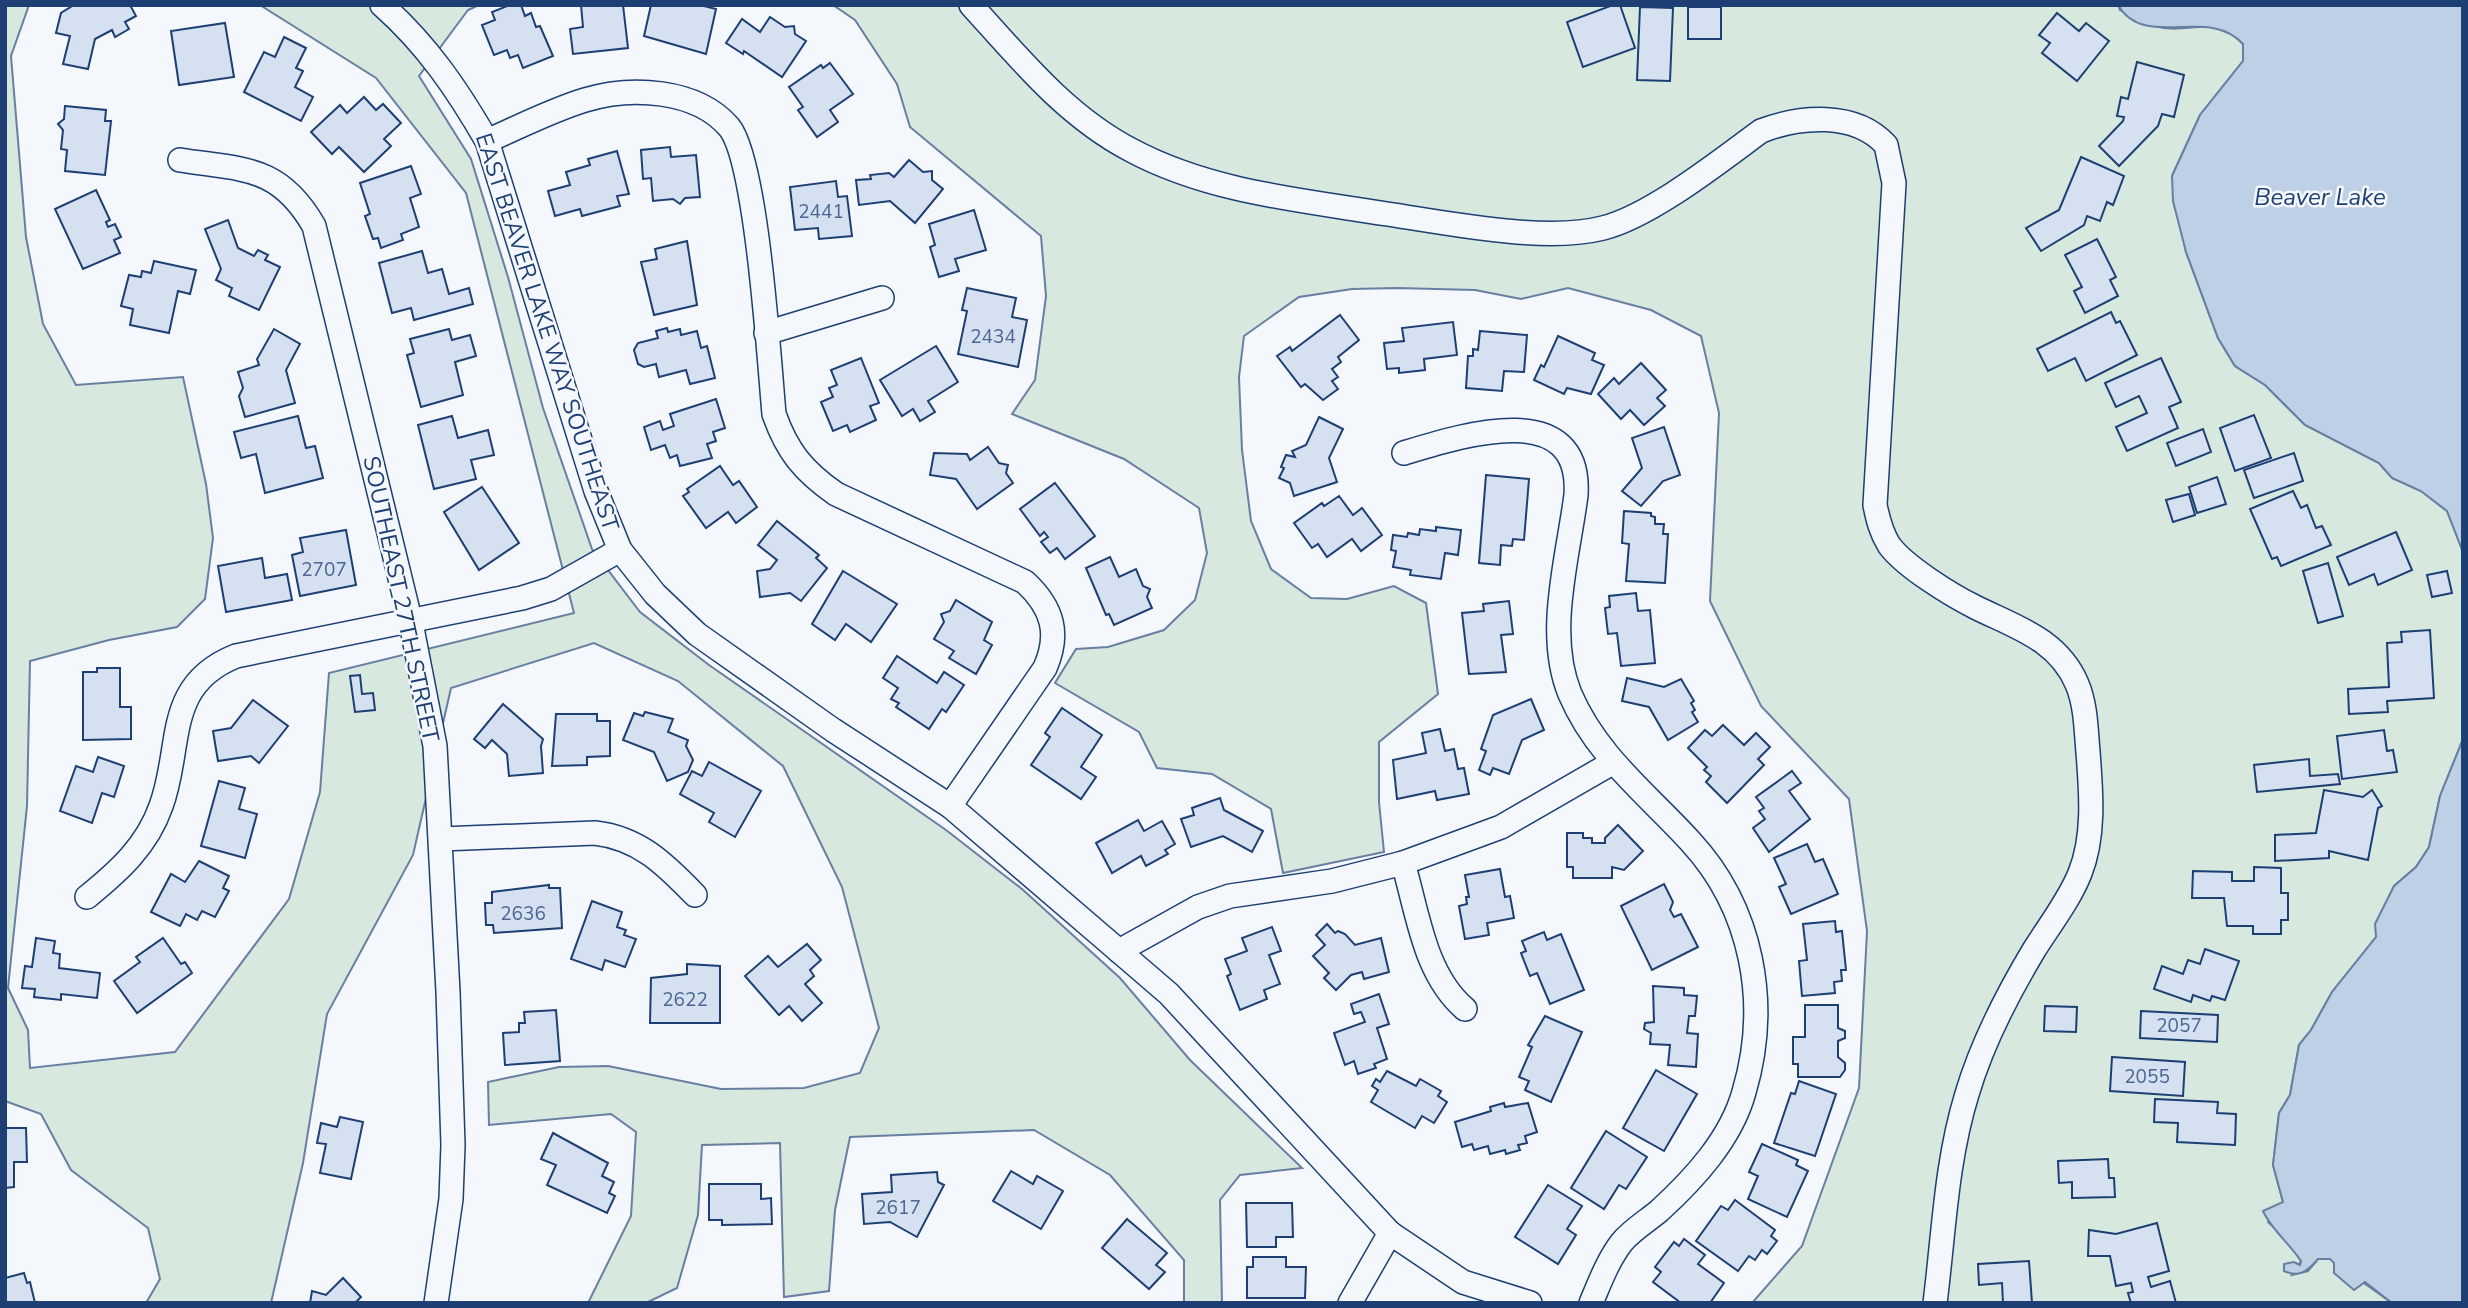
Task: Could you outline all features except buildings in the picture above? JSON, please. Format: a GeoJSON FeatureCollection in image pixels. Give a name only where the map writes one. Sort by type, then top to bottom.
{"type":"FeatureCollection","features":[{"type":"Feature","properties":{"kind":"street","name":"EAST BEAVER LAKE WAY SOUTHEAST"},"geometry":{"type":"LineString","coordinates":[[382,5],[429,51],[456,88],[488,141],[576,433],[620,550],[655,594],[697,634],[833,730],[950,806],[1119,951],[1169,995],[1390,1233],[1463,1282],[1530,1303]]}},
{"type":"Feature","properties":{"kind":"street"},"geometry":{"type":"LineString","coordinates":[[971,5],[1060,101],[1097,130],[1132,151],[1205,180],[1255,192],[1444,223],[1541,232],[1603,228],[1635,216],[1761,131],[1784,122],[1812,119],[1843,122],[1864,128],[1886,145],[1894,183],[1876,494],[1880,528],[1891,547],[1907,562],[1972,606],[2041,639],[2071,670],[2080,692],[2090,776],[2090,821],[2080,874],[2014,982],[1982,1050],[1967,1093],[1949,1172],[1936,1303]]}},
{"type":"Feature","properties":{"kind":"street"},"geometry":{"type":"LineString","coordinates":[[488,141],[584,100],[607,95],[671,95],[713,112],[730,129],[747,169],[777,423],[783,441],[816,480],[836,494],[1025,582],[1040,596],[1050,612],[1055,631],[1053,650],[1045,668],[950,806]]}},
{"type":"Feature","properties":{"kind":"street","name":"SOUTHEAST 27TH STREET"},"geometry":{"type":"LineString","coordinates":[[180,160],[256,172],[273,179],[288,189],[302,205],[314,226],[411,622],[435,746],[442,839],[453,1145],[451,1199],[436,1303]]}},
{"type":"Feature","properties":{"kind":"street"},"geometry":{"type":"LineString","coordinates":[[766,333],[882,298]]}},
{"type":"Feature","properties":{"kind":"street"},"geometry":{"type":"LineString","coordinates":[[1405,453],[1475,433],[1532,430],[1559,442],[1569,455],[1577,474],[1559,627],[1561,659],[1570,693],[1612,763],[1689,840],[1730,896],[1744,930],[1757,1003],[1753,1052],[1744,1094],[1711,1156],[1684,1186],[1624,1240],[1604,1271],[1591,1303]]}},
{"type":"Feature","properties":{"kind":"street"},"geometry":{"type":"LineString","coordinates":[[87,897],[128,863],[146,838],[161,807],[180,713],[189,693],[217,663],[236,656],[411,622],[551,589],[620,550]]}},
{"type":"Feature","properties":{"kind":"street"},"geometry":{"type":"LineString","coordinates":[[1119,951],[1198,907],[1230,896],[1332,881],[1403,863],[1501,827],[1612,763]]}},
{"type":"Feature","properties":{"kind":"street"},"geometry":{"type":"LineString","coordinates":[[442,839],[595,833],[618,836],[661,860],[695,895]]}},
{"type":"Feature","properties":{"kind":"street"},"geometry":{"type":"LineString","coordinates":[[1403,863],[1435,975],[1449,995],[1465,1009]]}},
{"type":"Feature","properties":{"kind":"street"},"geometry":{"type":"LineString","coordinates":[[1350,1303],[1390,1233]]}},
{"type":"Feature","properties":{"kind":"shaded area"},"geometry":{"type":"Polygon","coordinates":[[[5,5],[29,5],[11,56],[26,237],[43,324],[76,385],[183,377],[206,484],[213,538],[205,599],[177,627],[109,640],[30,661],[27,806],[8,988],[28,1030],[30,1068],[175,1052],[289,899],[320,792],[329,673],[574,613],[466,193],[376,78],[260,5],[479,5],[468,10],[419,76],[471,159],[508,277],[543,408],[592,549],[640,612],[709,665],[946,830],[1022,889],[1120,978],[1190,1060],[1302,1168],[1240,1175],[1220,1200],[1222,1303],[1184,1303],[1184,1260],[1110,1175],[1034,1130],[850,1137],[835,1210],[829,1291],[784,1297],[780,1143],[702,1145],[698,1215],[677,1288],[646,1303],[588,1303],[631,1216],[636,1132],[611,1114],[489,1125],[488,1082],[559,1067],[608,1066],[721,1089],[804,1088],[860,1073],[879,1028],[842,887],[783,766],[678,681],[594,643],[451,688],[413,855],[327,1014],[303,1163],[271,1303],[146,1303],[160,1279],[148,1228],[71,1170],[41,1114],[5,1101],[5,5]]]}},
{"type":"Feature","properties":{"kind":"shaded area"},"geometry":{"type":"Polygon","coordinates":[[[833,5],[2118,5],[2120,10],[2155,26],[2179,29],[2212,27],[2233,34],[2243,44],[2243,61],[2200,115],[2172,176],[2186,252],[2218,338],[2235,366],[2265,385],[2305,425],[2379,463],[2392,478],[2421,491],[2447,511],[2463,552],[2463,739],[2440,796],[2429,847],[2416,867],[2394,886],[2376,937],[2332,992],[2311,1030],[2299,1045],[2290,1095],[2279,1113],[2273,1165],[2283,1202],[2268,1222],[2286,1238],[2301,1261],[2292,1275],[2308,1271],[2318,1259],[2330,1259],[2392,1303],[1752,1303],[1802,1246],[1859,1088],[1867,931],[1849,799],[1761,706],[1710,601],[1719,413],[1701,336],[1651,310],[1568,288],[1521,299],[1475,290],[1397,288],[1352,289],[1299,297],[1244,336],[1239,377],[1242,450],[1251,521],[1271,569],[1311,598],[1347,599],[1394,586],[1426,603],[1438,694],[1379,742],[1379,802],[1384,852],[1283,873],[1271,809],[1212,774],[1157,768],[1139,732],[1055,683],[1076,649],[1108,647],[1164,630],[1195,600],[1207,553],[1199,508],[1124,459],[1012,414],[1035,380],[1046,296],[1041,236],[910,127],[897,84],[855,20],[833,5]]]}},
{"type":"Feature","properties":{"kind":"water","name":"Beaver Lake"},"geometry":{"type":"Polygon","coordinates":[[[2118,5],[2463,5],[2463,552],[2447,511],[2421,491],[2392,478],[2379,463],[2305,425],[2265,385],[2235,366],[2218,338],[2186,252],[2173,201],[2172,176],[2200,115],[2243,61],[2243,44],[2229,33],[2212,28],[2144,25],[2130,18],[2118,5]]]}},
{"type":"Feature","properties":{"kind":"water"},"geometry":{"type":"Polygon","coordinates":[[[2463,739],[2463,1303],[2392,1303],[2365,1282],[2354,1290],[2334,1273],[2334,1263],[2330,1259],[2318,1259],[2307,1270],[2299,1273],[2284,1271],[2284,1264],[2294,1262],[2300,1265],[2301,1261],[2263,1211],[2283,1202],[2273,1165],[2279,1113],[2290,1095],[2299,1045],[2311,1030],[2332,992],[2376,937],[2375,924],[2394,886],[2416,867],[2429,847],[2440,796],[2463,739]]]}}]}
